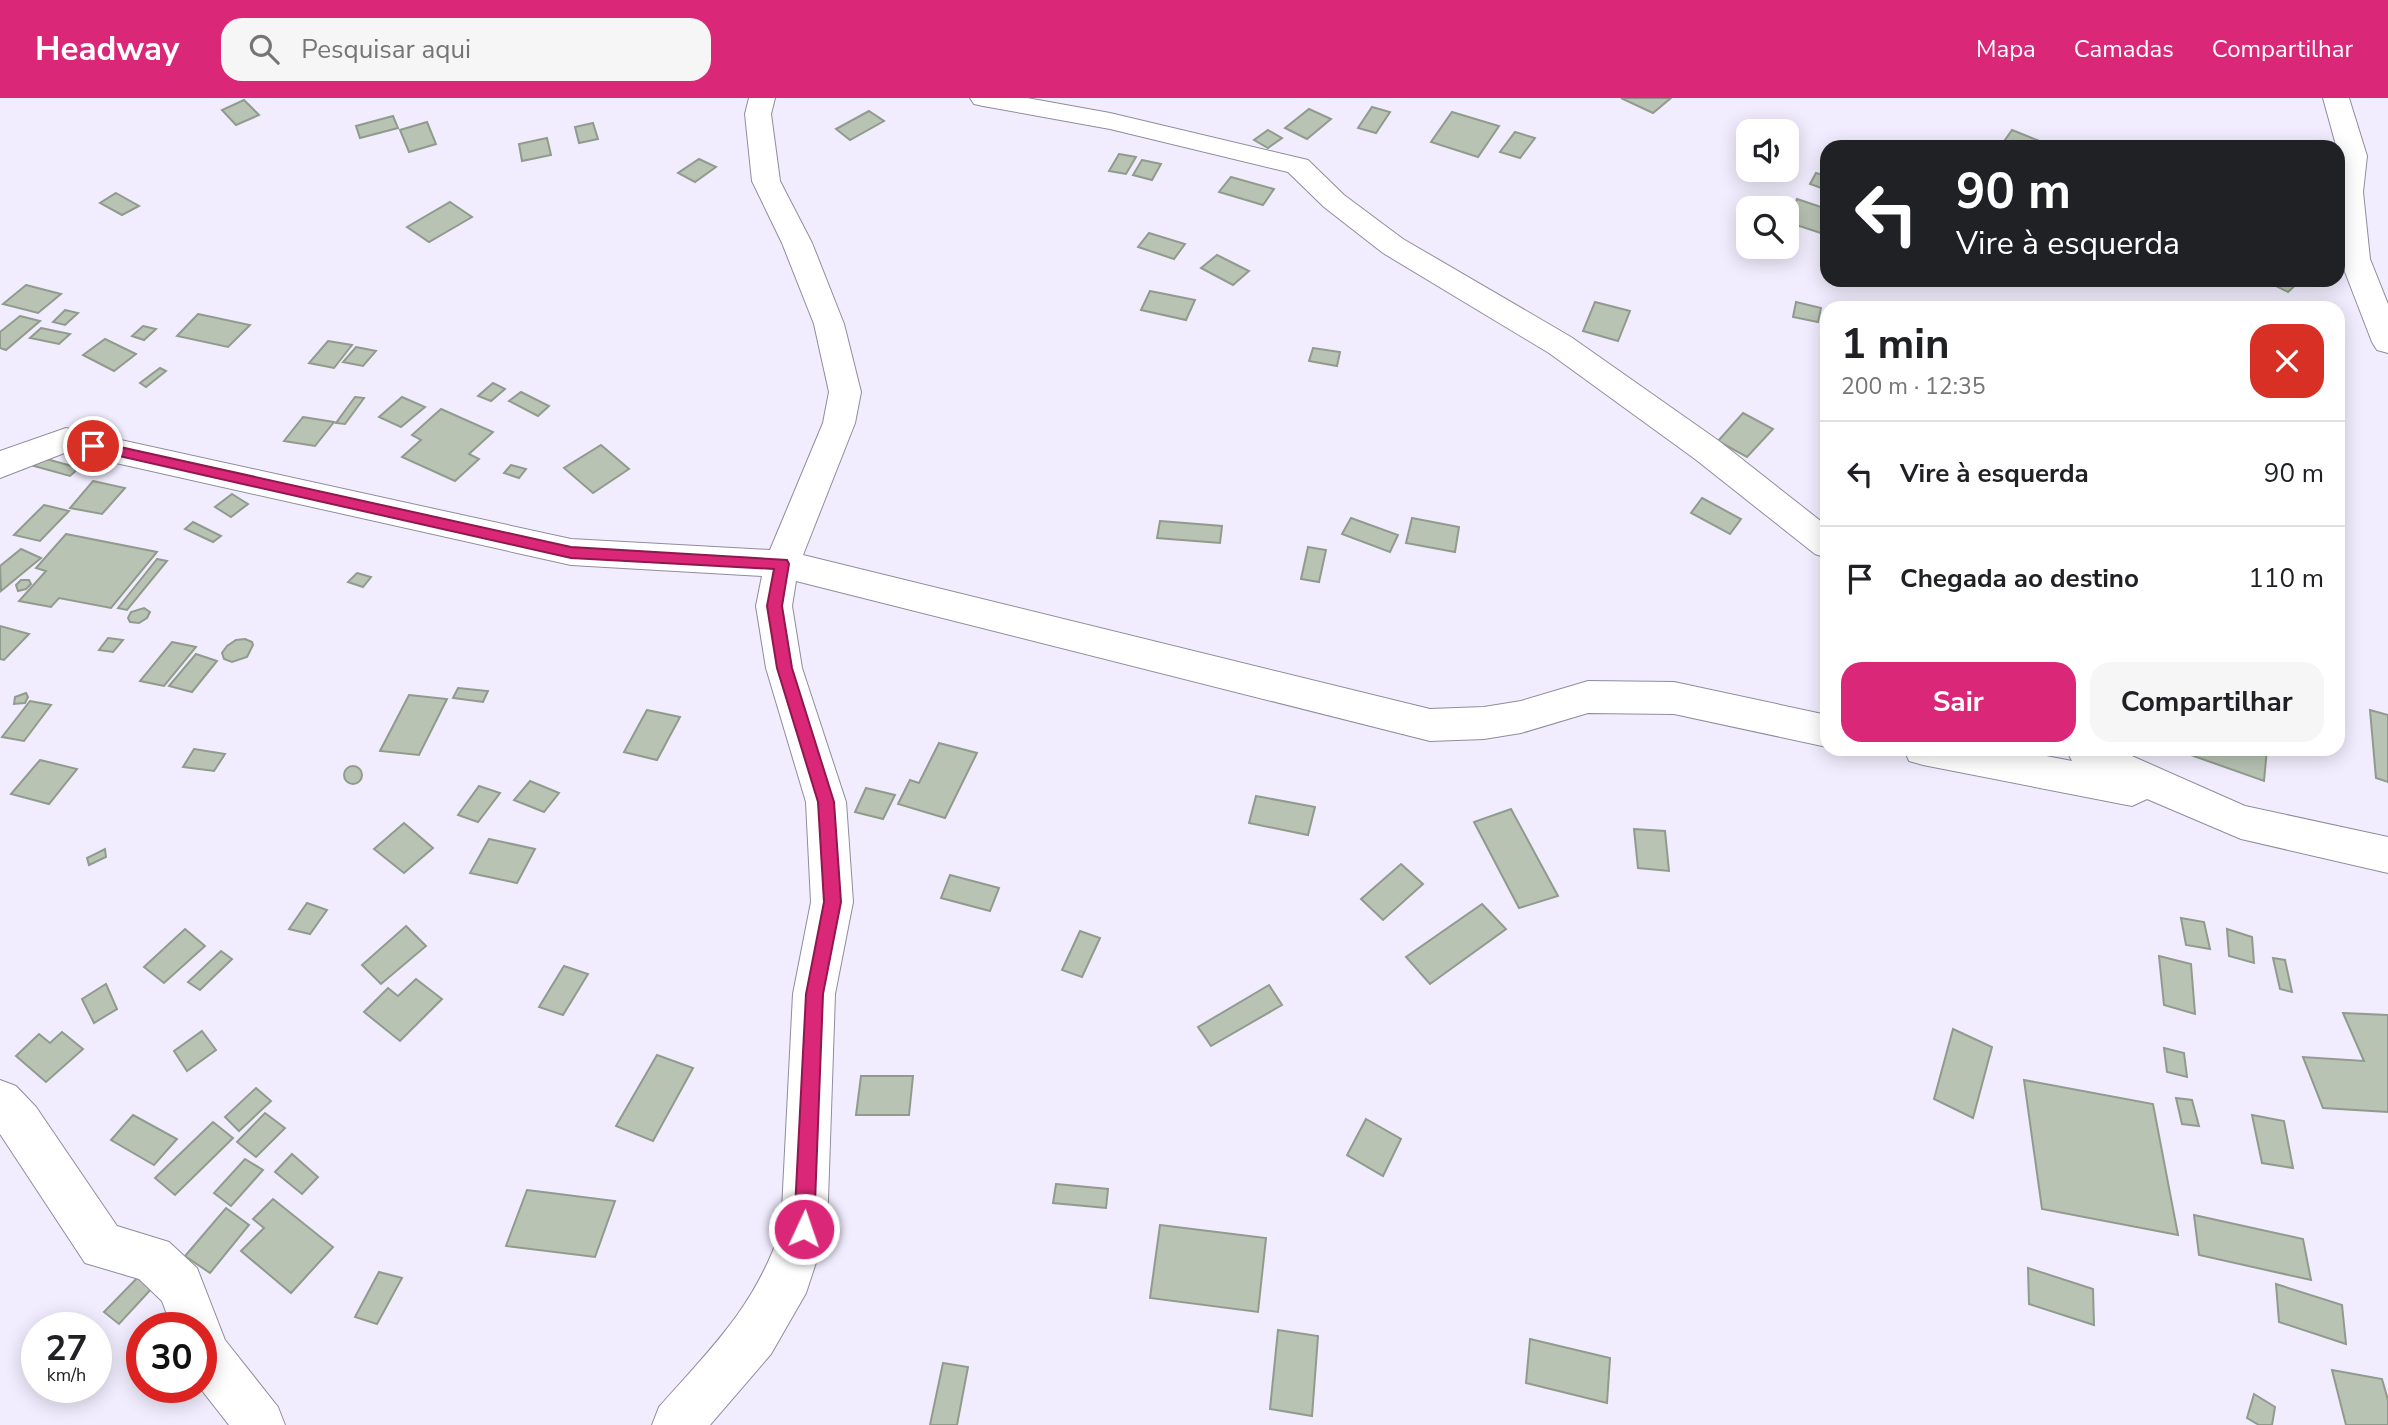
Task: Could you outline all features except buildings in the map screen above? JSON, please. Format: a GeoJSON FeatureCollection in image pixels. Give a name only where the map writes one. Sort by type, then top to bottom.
{"type":"FeatureCollection","features":[{"type":"Feature","properties":{"kind":"street"},"geometry":{"type":"LineString","coordinates":[[677,1425],[754,1337],[789,1276],[804,1229],[814,994],[832,902],[826,802],[784,668],[774,606],[782,564],[839,423],[845,392],[829,324],[797,243],[766,181],[758,114],[762,98]]}},
{"type":"Feature","properties":{"kind":"street"},"geometry":{"type":"LineString","coordinates":[[983,98],[1023,101],[1189,138],[1298,166],[1334,201],[1393,246],[1560,345],[1707,450],[1820,539]]}},
{"type":"Feature","properties":{"kind":"street"},"geometry":{"type":"LineString","coordinates":[[2336,98],[2353,156],[2349,192],[2355,260],[2388,342]]}},
{"type":"Feature","properties":{"kind":"street"},"geometry":{"type":"LineString","coordinates":[[0,466],[19,456],[66,440],[571,552],[782,564],[1430,725],[1484,723],[1521,717],[1588,697],[1674,698],[1820,729]]}},
{"type":"Feature","properties":{"kind":"street"},"geometry":{"type":"LineString","coordinates":[[1959,756],[2193,801]]}},
{"type":"Feature","properties":{"kind":"street"},"geometry":{"type":"LineString","coordinates":[[2096,756],[2108,764],[2241,822],[2388,855]]}},
{"type":"Feature","properties":{"kind":"street"},"geometry":{"type":"LineString","coordinates":[[0,1102],[20,1123],[102,1246],[152,1259],[180,1286],[190,1312]]}},
{"type":"Feature","properties":{"kind":"street"},"geometry":{"type":"LineString","coordinates":[[217,1370],[260,1425]]}},
{"type":"Feature","properties":{"kind":"route"},"geometry":{"type":"LineString","coordinates":[[93,446],[571,552],[782,564],[774,606],[784,668],[826,802],[832,902],[814,994],[804,1229]]}}]}
